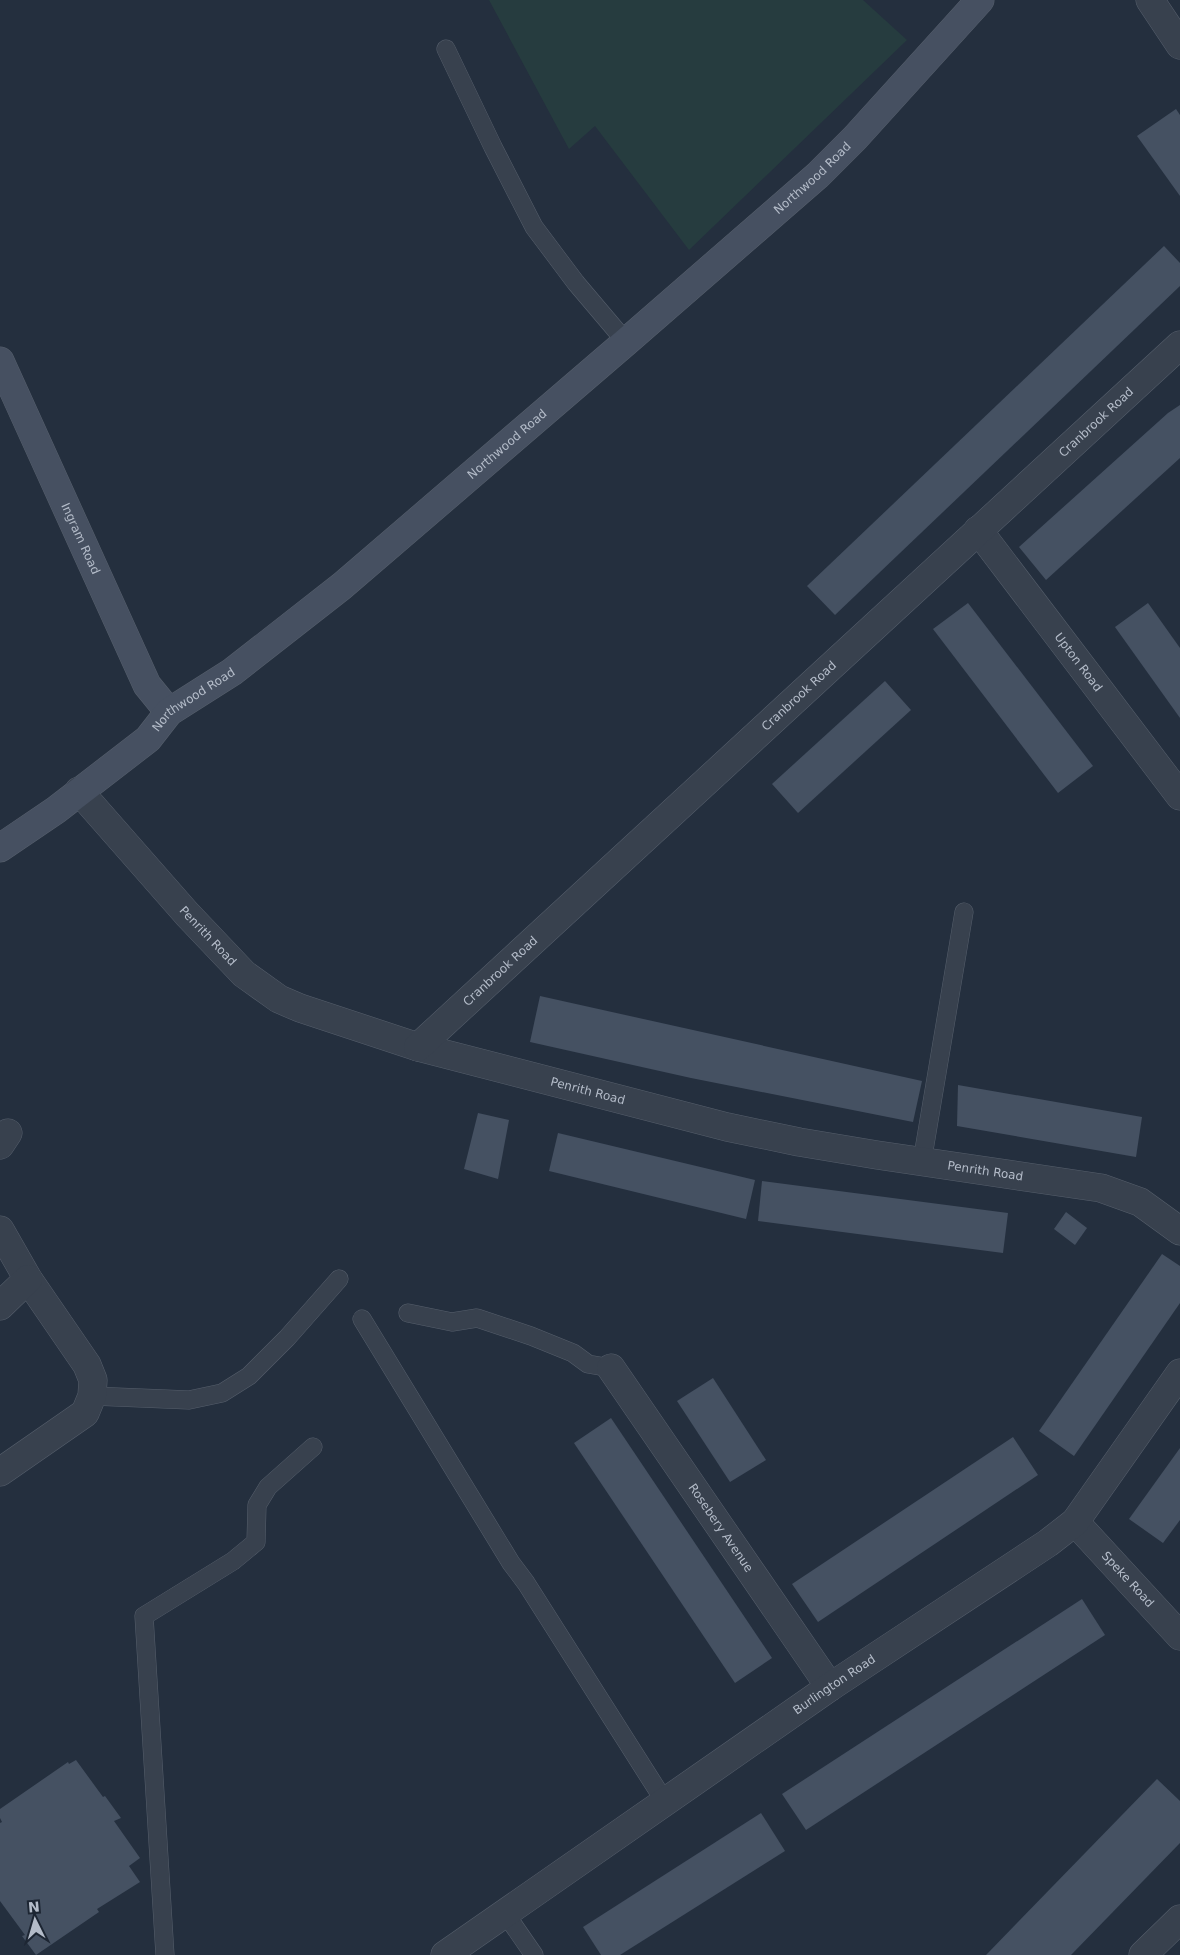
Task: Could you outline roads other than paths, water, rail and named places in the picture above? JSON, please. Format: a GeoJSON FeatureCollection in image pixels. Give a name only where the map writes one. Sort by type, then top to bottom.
{"type":"FeatureCollection","features":[{"type":"Feature","properties":{"kind":"street","name":"Northwood Road"},"geometry":{"type":"LineString","coordinates":[[0,848],[30,829],[148,739],[169,712],[225,677],[342,586],[626,342],[818,175],[855,138],[980,0]]}},
{"type":"Feature","properties":{"kind":"street"},"geometry":{"type":"LineString","coordinates":[[1150,0],[1180,45]]}},
{"type":"Feature","properties":{"kind":"street","name":"Cranbrook Road"},"geometry":{"type":"LineString","coordinates":[[418,1047],[1180,345]]}},
{"type":"Feature","properties":{"kind":"street","name":"Ingram Road"},"geometry":{"type":"LineString","coordinates":[[0,361],[147,685],[169,712]]}},
{"type":"Feature","properties":{"kind":"street","name":"Upton Road"},"geometry":{"type":"LineString","coordinates":[[978,530],[1180,796]]}},
{"type":"Feature","properties":{"kind":"street","name":"Penrith Road"},"geometry":{"type":"LineString","coordinates":[[80,792],[187,914],[244,974],[263,989],[300,1008],[418,1047],[727,1127],[799,1142],[1101,1188],[1140,1202],[1180,1231]]}},
{"type":"Feature","properties":{"kind":"street"},"geometry":{"type":"LineString","coordinates":[[0,1230],[28,1279],[87,1364],[93,1380],[92,1396],[85,1412],[0,1472]]}},
{"type":"Feature","properties":{"kind":"street"},"geometry":{"type":"LineString","coordinates":[[0,1306],[28,1279]]}},
{"type":"Feature","properties":{"kind":"street","name":"Rosebery Avenue"},"geometry":{"type":"LineString","coordinates":[[611,1368],[830,1687]]}},
{"type":"Feature","properties":{"kind":"street","name":"Burlington Road"},"geometry":{"type":"LineString","coordinates":[[445,1955],[830,1687],[1048,1543],[1075,1522],[1180,1373]]}},
{"type":"Feature","properties":{"kind":"street","name":"Speke Road"},"geometry":{"type":"LineString","coordinates":[[1075,1522],[1180,1636]]}},
{"type":"Feature","properties":{"kind":"street"},"geometry":{"type":"LineString","coordinates":[[1143,1955],[1180,1919]]}},
{"type":"Feature","properties":{"kind":"lane"},"geometry":{"type":"LineString","coordinates":[[446,49],[534,227],[576,283],[626,342]]}},
{"type":"Feature","properties":{"kind":"lane"},"geometry":{"type":"LineString","coordinates":[[922,1162],[964,912]]}},
{"type":"Feature","properties":{"kind":"lane"},"geometry":{"type":"LineString","coordinates":[[92,1396],[189,1400],[222,1393],[249,1376],[287,1338],[339,1278]]}},
{"type":"Feature","properties":{"kind":"lane"},"geometry":{"type":"LineString","coordinates":[[408,1313],[452,1322],[478,1318],[532,1336],[573,1353],[588,1364],[611,1368]]}},
{"type":"Feature","properties":{"kind":"lane"},"geometry":{"type":"LineString","coordinates":[[362,1319],[511,1563],[526,1583],[665,1802]]}},
{"type":"Feature","properties":{"kind":"lane"},"geometry":{"type":"LineString","coordinates":[[165,1955],[144,1616],[233,1561],[256,1542],[257,1505],[268,1487],[313,1447]]}},
{"type":"Feature","properties":{"kind":"lane"},"geometry":{"type":"LineString","coordinates":[[505,1913],[534,1955]]}}]}
